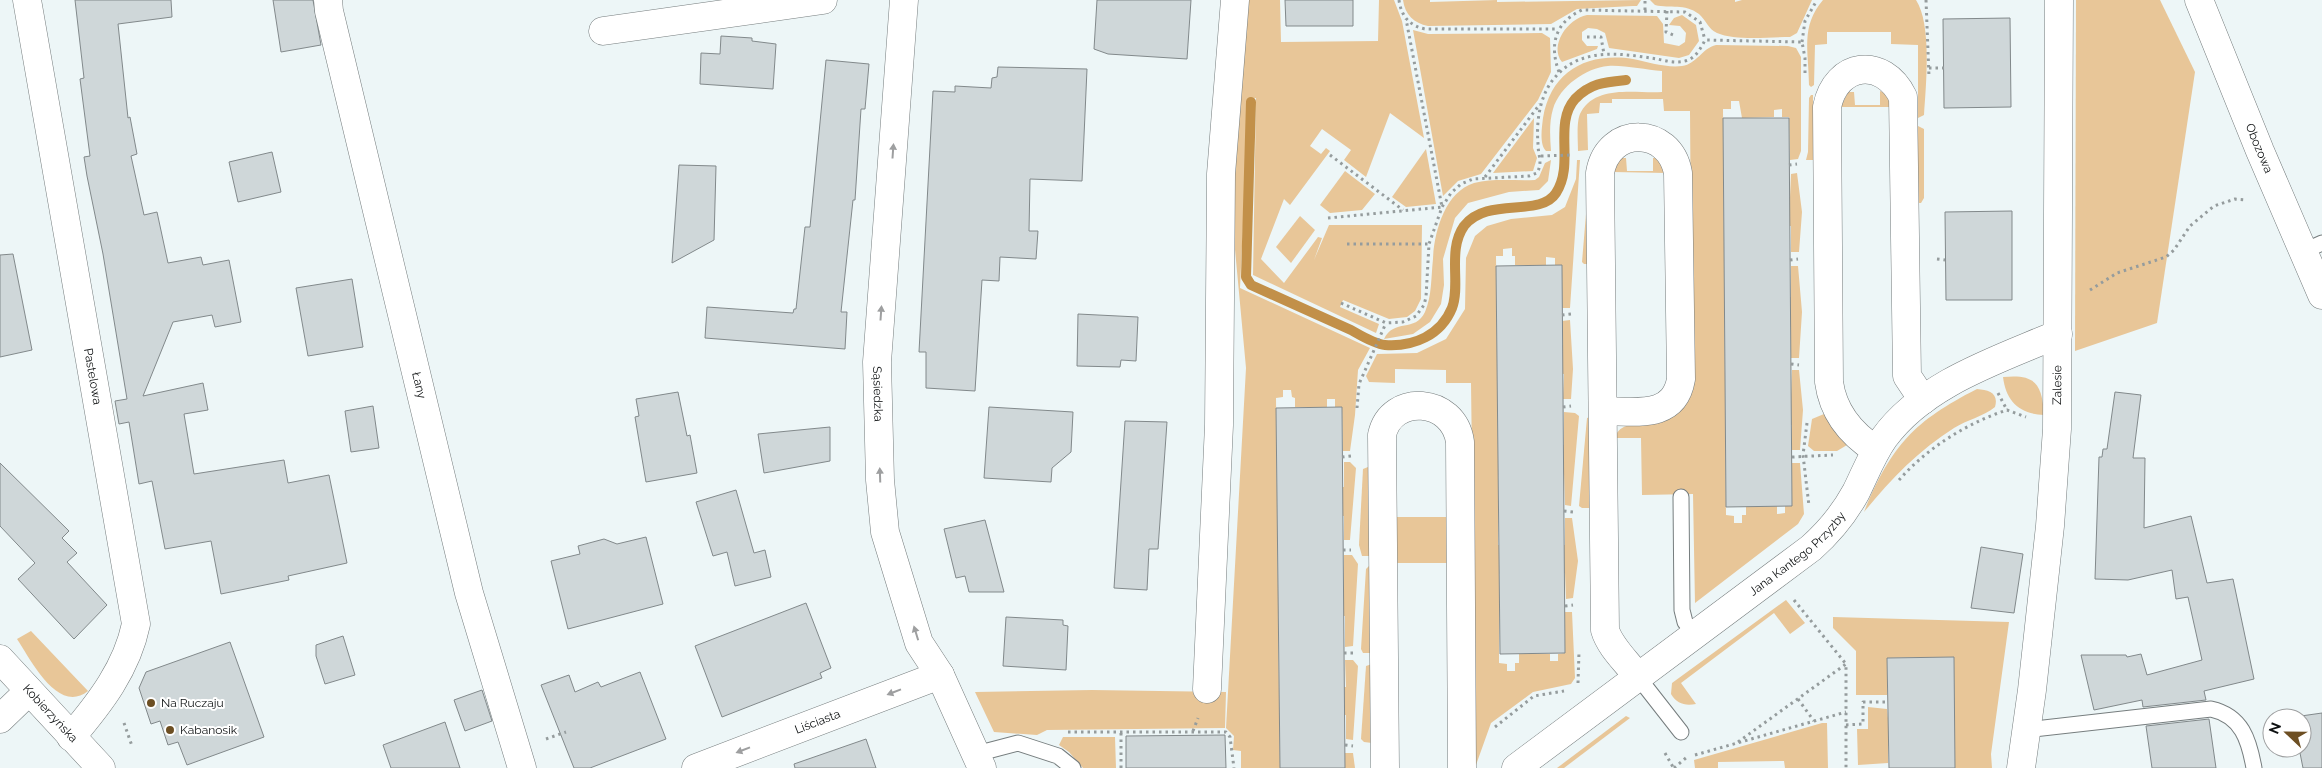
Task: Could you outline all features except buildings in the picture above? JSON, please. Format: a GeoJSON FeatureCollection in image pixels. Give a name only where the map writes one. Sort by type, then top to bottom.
{"type":"FeatureCollection","features":[{"type":"Feature","properties":{"kind":"street","name":"Pastelowa"},"geometry":{"type":"LineString","coordinates":[[27,0],[136,624],[132,645],[123,664],[89,716],[71,737]]}},
{"type":"Feature","properties":{"kind":"street","name":"Łany"},"geometry":{"type":"LineString","coordinates":[[328,0],[329,11],[468,593],[522,768]]}},
{"type":"Feature","properties":{"kind":"street"},"geometry":{"type":"LineString","coordinates":[[603,31],[823,0]]}},
{"type":"Feature","properties":{"kind":"street","name":"Sąsiedzka"},"geometry":{"type":"LineString","coordinates":[[904,0],[877,362],[880,480],[885,532],[919,643],[940,675],[979,761]]}},
{"type":"Feature","properties":{"kind":"street"},"geometry":{"type":"LineString","coordinates":[[1207,689],[1219,425],[1221,174],[1235,0]]}},
{"type":"Feature","properties":{"kind":"street","name":"Zalesie"},"geometry":{"type":"LineString","coordinates":[[2021,768],[2050,526],[2058,428],[2059,0]]}},
{"type":"Feature","properties":{"kind":"street","name":"Obozowa"},"geometry":{"type":"LineString","coordinates":[[2200,0],[2280,197],[2313,247],[2322,295]]}},
{"type":"Feature","properties":{"kind":"street"},"geometry":{"type":"LineString","coordinates":[[1876,450],[1858,438],[1838,412],[1833,404],[1829,382],[1827,107],[1837,83],[1850,72],[1858,70],[1876,71],[1885,74],[1893,81],[1903,97],[1907,376],[1923,400]]}},
{"type":"Feature","properties":{"kind":"street"},"geometry":{"type":"LineString","coordinates":[[1602,411],[1649,411],[1664,407],[1672,402],[1680,387],[1678,173],[1673,156],[1660,143],[1647,138],[1632,138],[1616,144],[1601,165],[1602,411],[1604,630],[1610,644],[1622,655],[1638,677]]}},
{"type":"Feature","properties":{"kind":"street","name":"Jana Kantego Przyzby"},"geometry":{"type":"LineString","coordinates":[[1516,768],[1695,635],[1826,534],[1847,507],[1876,450],[1889,431],[1923,400],[2058,323]]}},
{"type":"Feature","properties":{"kind":"street"},"geometry":{"type":"LineString","coordinates":[[1384,768],[1382,436],[1392,416],[1404,408],[1418,407],[1438,409],[1451,418],[1459,433],[1462,768]]}},
{"type":"Feature","properties":{"kind":"street","name":"Kobierzyńska"},"geometry":{"type":"LineString","coordinates":[[0,659],[101,768]]}},
{"type":"Feature","properties":{"kind":"street","name":"Liściasta"},"geometry":{"type":"LineString","coordinates":[[696,768],[940,675]]}},
{"type":"Feature","properties":{"kind":"street"},"geometry":{"type":"LineString","coordinates":[[0,719],[29,691]]}},
{"type":"Feature","properties":{"kind":"lane"},"geometry":{"type":"LineString","coordinates":[[1681,497],[1682,610],[1685,622],[1695,635]]}},
{"type":"Feature","properties":{"kind":"lane"},"geometry":{"type":"LineString","coordinates":[[1638,677],[1681,732]]}},
{"type":"Feature","properties":{"kind":"lane"},"geometry":{"type":"LineString","coordinates":[[2026,730],[2211,709],[2221,711],[2238,723],[2246,735],[2254,768]]}},
{"type":"Feature","properties":{"kind":"lane"},"geometry":{"type":"LineString","coordinates":[[979,761],[1018,743],[1058,756],[1072,768]]}},
{"type":"Feature","properties":{"kind":"path"},"geometry":{"type":"LineString","coordinates":[[1328,218],[1442,208],[1406,19],[1399,0]]}},
{"type":"Feature","properties":{"kind":"path"},"geometry":{"type":"LineString","coordinates":[[1645,10],[1646,0]]}},
{"type":"Feature","properties":{"kind":"path"},"geometry":{"type":"LineString","coordinates":[[1802,42],[1805,21],[1817,0]]}},
{"type":"Feature","properties":{"kind":"path"},"geometry":{"type":"LineString","coordinates":[[1559,72],[1555,61],[1558,29],[1568,16],[1582,10],[1686,12],[1696,18],[1702,27],[1705,40]]}},
{"type":"Feature","properties":{"kind":"path"},"geometry":{"type":"LineString","coordinates":[[1667,11],[1666,32],[1676,36]]}},
{"type":"Feature","properties":{"kind":"path"},"geometry":{"type":"LineString","coordinates":[[1406,19],[1413,25],[1425,29],[1558,29]]}},
{"type":"Feature","properties":{"kind":"path"},"geometry":{"type":"LineString","coordinates":[[1587,37],[1601,37],[1604,54]]}},
{"type":"Feature","properties":{"kind":"path"},"geometry":{"type":"LineString","coordinates":[[1929,68],[1944,68]]}},
{"type":"Feature","properties":{"kind":"path"},"geometry":{"type":"LineString","coordinates":[[1485,177],[1542,101]]}},
{"type":"Feature","properties":{"kind":"path"},"geometry":{"type":"LineString","coordinates":[[1330,155],[1404,211]]}},
{"type":"Feature","properties":{"kind":"path"},"geometry":{"type":"LineString","coordinates":[[1541,156],[1580,155]]}},
{"type":"Feature","properties":{"kind":"path"},"geometry":{"type":"LineString","coordinates":[[2058,323],[2117,273],[2166,257],[2174,250],[2190,226],[2214,206],[2235,200],[2280,197]]}},
{"type":"Feature","properties":{"kind":"path"},"geometry":{"type":"LineString","coordinates":[[1347,244],[1429,244]]}},
{"type":"Feature","properties":{"kind":"path"},"geometry":{"type":"LineString","coordinates":[[1371,357],[1386,323]]}},
{"type":"Feature","properties":{"kind":"path"},"geometry":{"type":"LineString","coordinates":[[1997,390],[2007,410]]}},
{"type":"Feature","properties":{"kind":"path"},"geometry":{"type":"LineString","coordinates":[[1562,407],[1574,406]]}},
{"type":"Feature","properties":{"kind":"path"},"geometry":{"type":"LineString","coordinates":[[1792,457],[1835,455]]}},
{"type":"Feature","properties":{"kind":"path"},"geometry":{"type":"LineString","coordinates":[[1799,605],[1846,664],[1846,768]]}},
{"type":"Feature","properties":{"kind":"path"},"geometry":{"type":"LineString","coordinates":[[1738,742],[1846,664]]}},
{"type":"Feature","properties":{"kind":"path"},"geometry":{"type":"LineString","coordinates":[[1798,699],[1814,721]]}},
{"type":"Feature","properties":{"kind":"path"},"geometry":{"type":"LineString","coordinates":[[1846,724],[1863,724],[1863,702],[1887,702]]}},
{"type":"Feature","properties":{"kind":"path"},"geometry":{"type":"LineString","coordinates":[[1674,768],[1688,756],[1846,712]]}},
{"type":"Feature","properties":{"kind":"path"},"geometry":{"type":"LineString","coordinates":[[545,740],[566,732]]}},
{"type":"Feature","properties":{"kind":"path"},"geometry":{"type":"LineString","coordinates":[[1121,732],[1121,768]]}},
{"type":"Feature","properties":{"kind":"path"},"geometry":{"type":"LineString","coordinates":[[1039,750],[1044,734],[1226,732],[1230,737],[1234,768]]}},
{"type":"Feature","properties":{"kind":"shaded area"},"geometry":{"type":"Polygon","coordinates":[[[1247,0],[1280,0],[1281,42],[1378,41],[1379,0],[1394,0],[1402,21],[1424,138],[1390,113],[1366,177],[1344,160],[1351,150],[1322,129],[1310,146],[1321,154],[1326,148],[1330,151],[1290,205],[1284,199],[1261,259],[1284,283],[1318,237],[1322,238],[1314,260],[1329,225],[1422,225],[1421,299],[1415,311],[1407,317],[1389,319],[1343,300],[1340,307],[1379,324],[1376,333],[1253,275],[1256,98],[1249,99],[1240,288],[1370,348],[1358,370],[1350,451],[1343,451],[1342,407],[1335,407],[1335,399],[1327,399],[1327,407],[1295,407],[1295,398],[1292,397],[1291,390],[1283,390],[1283,397],[1276,398],[1278,586],[1286,586],[1278,617],[1280,768],[1241,768],[1241,751],[1233,750],[1234,736],[1226,728],[1246,368],[1228,174],[1247,0]]]}},
{"type":"Feature","properties":{"kind":"shaded area"},"geometry":{"type":"Polygon","coordinates":[[[1403,0],[1430,0],[1430,2],[1497,0],[1497,2],[1641,0],[1637,6],[1577,9],[1551,24],[1428,26],[1418,23],[1411,18],[1403,0]]]}},
{"type":"Feature","properties":{"kind":"shaded area"},"geometry":{"type":"Polygon","coordinates":[[[1650,0],[1735,0],[1735,2],[1742,0],[1812,0],[1797,33],[1790,37],[1753,38],[1733,37],[1717,33],[1711,29],[1699,14],[1693,11],[1683,7],[1655,5],[1650,0]]]}},
{"type":"Feature","properties":{"kind":"shaded area"},"geometry":{"type":"Polygon","coordinates":[[[1823,0],[1916,0],[1921,11],[1926,39],[1927,72],[1924,115],[1918,118],[1918,45],[1891,44],[1891,32],[1827,32],[1827,44],[1815,45],[1814,85],[1811,87],[1809,85],[1808,30],[1816,10],[1823,0]]]}},
{"type":"Feature","properties":{"kind":"shaded area"},"geometry":{"type":"Polygon","coordinates":[[[2076,0],[2160,0],[2195,72],[2157,323],[2075,351],[2076,0]]]}},
{"type":"Feature","properties":{"kind":"shaded area"},"geometry":{"type":"Polygon","coordinates":[[[1587,15],[1657,16],[1663,24],[1664,43],[1679,46],[1685,42],[1686,33],[1680,26],[1669,25],[1674,18],[1682,15],[1696,25],[1699,41],[1689,55],[1679,58],[1609,48],[1605,33],[1597,29],[1588,28],[1582,32],[1582,40],[1587,46],[1598,46],[1597,49],[1562,62],[1558,48],[1562,34],[1573,22],[1587,15]]]}},
{"type":"Feature","properties":{"kind":"shaded area"},"geometry":{"type":"Polygon","coordinates":[[[1413,30],[1428,34],[1542,33],[1550,38],[1551,72],[1538,100],[1481,174],[1458,181],[1443,196],[1413,30]]]}},
{"type":"Feature","properties":{"kind":"shaded area"},"geometry":{"type":"Polygon","coordinates":[[[1716,45],[1788,46],[1796,48],[1801,57],[1801,151],[1798,159],[1790,160],[1789,117],[1782,117],[1782,109],[1774,110],[1774,117],[1742,118],[1739,101],[1731,101],[1731,109],[1723,109],[1726,515],[1734,516],[1734,523],[1742,523],[1742,515],[1746,515],[1746,506],[1777,506],[1777,514],[1785,513],[1785,506],[1792,505],[1792,463],[1800,463],[1804,514],[1798,524],[1695,603],[1693,494],[1642,495],[1641,438],[1615,438],[1620,429],[1629,425],[1665,420],[1676,414],[1686,402],[1692,383],[1690,111],[1664,111],[1663,99],[1612,99],[1612,103],[1600,103],[1599,113],[1587,114],[1588,150],[1578,151],[1578,120],[1588,103],[1597,97],[1618,92],[1662,92],[1662,71],[1621,66],[1600,67],[1583,74],[1575,80],[1561,93],[1556,101],[1550,130],[1551,151],[1546,151],[1542,144],[1542,131],[1547,102],[1554,88],[1574,68],[1586,62],[1616,58],[1682,66],[1692,62],[1707,49],[1716,45]]]}},
{"type":"Feature","properties":{"kind":"shaded area"},"geometry":{"type":"Polygon","coordinates":[[[1880,91],[1885,93],[1892,107],[1841,107],[1848,92],[1854,92],[1855,105],[1880,105],[1880,91]]]}},
{"type":"Feature","properties":{"kind":"shaded area"},"geometry":{"type":"Polygon","coordinates":[[[1813,95],[1813,160],[1806,160],[1808,152],[1809,98],[1813,95]]]}},
{"type":"Feature","properties":{"kind":"shaded area"},"geometry":{"type":"Polygon","coordinates":[[[1534,118],[1533,148],[1537,158],[1533,171],[1493,173],[1534,118]]]}},
{"type":"Feature","properties":{"kind":"shaded area"},"geometry":{"type":"Polygon","coordinates":[[[1918,126],[1924,129],[1924,198],[1921,203],[1918,203],[1918,126]]]}},
{"type":"Feature","properties":{"kind":"shaded area"},"geometry":{"type":"Polygon","coordinates":[[[1426,149],[1436,204],[1406,207],[1392,197],[1426,149]]]}},
{"type":"Feature","properties":{"kind":"shaded area"},"geometry":{"type":"Polygon","coordinates":[[[1621,158],[1626,158],[1627,171],[1653,171],[1653,158],[1657,158],[1666,173],[1613,172],[1621,158]]]}},
{"type":"Feature","properties":{"kind":"shaded area"},"geometry":{"type":"Polygon","coordinates":[[[1551,160],[1548,181],[1539,190],[1509,192],[1468,203],[1455,218],[1443,259],[1444,285],[1441,304],[1430,322],[1413,334],[1384,339],[1393,329],[1416,322],[1425,312],[1430,293],[1434,248],[1439,225],[1443,214],[1456,195],[1464,188],[1481,181],[1535,180],[1539,177],[1545,163],[1551,160]]]}},
{"type":"Feature","properties":{"kind":"shaded area"},"geometry":{"type":"Polygon","coordinates":[[[1577,160],[1580,160],[1570,308],[1562,308],[1562,265],[1555,265],[1555,258],[1546,257],[1546,265],[1515,265],[1515,256],[1512,256],[1512,248],[1503,249],[1503,256],[1496,256],[1498,444],[1514,475],[1498,475],[1498,545],[1514,545],[1515,574],[1499,574],[1499,663],[1507,664],[1507,671],[1515,671],[1515,663],[1519,663],[1519,654],[1550,654],[1550,661],[1558,661],[1558,654],[1565,653],[1565,612],[1572,612],[1575,678],[1571,684],[1533,692],[1491,723],[1476,765],[1471,383],[1446,383],[1446,370],[1395,369],[1395,383],[1369,382],[1366,376],[1377,354],[1417,353],[1446,339],[1465,309],[1466,258],[1475,236],[1487,226],[1511,219],[1552,215],[1565,207],[1576,179],[1577,160]]]}},
{"type":"Feature","properties":{"kind":"shaded area"},"geometry":{"type":"Polygon","coordinates":[[[1345,171],[1375,194],[1362,210],[1330,213],[1320,205],[1345,171]]]}},
{"type":"Feature","properties":{"kind":"shaded area"},"geometry":{"type":"Polygon","coordinates":[[[1797,173],[1802,212],[1799,252],[1791,252],[1791,226],[1775,225],[1775,198],[1790,197],[1791,174],[1797,173]]]}},
{"type":"Feature","properties":{"kind":"shaded area"},"geometry":{"type":"Polygon","coordinates":[[[1588,190],[1588,264],[1584,264],[1582,262],[1588,190]]]}},
{"type":"Feature","properties":{"kind":"shaded area"},"geometry":{"type":"Polygon","coordinates":[[[1300,216],[1315,230],[1291,263],[1276,247],[1300,216]]]}},
{"type":"Feature","properties":{"kind":"shaded area"},"geometry":{"type":"Polygon","coordinates":[[[1791,266],[1798,266],[1802,312],[1799,358],[1791,358],[1791,327],[1776,326],[1776,297],[1791,297],[1791,266]]]}},
{"type":"Feature","properties":{"kind":"shaded area"},"geometry":{"type":"Polygon","coordinates":[[[1570,320],[1573,369],[1571,399],[1563,399],[1564,374],[1547,373],[1547,345],[1563,345],[1562,321],[1570,320]]]}},
{"type":"Feature","properties":{"kind":"shaded area"},"geometry":{"type":"Polygon","coordinates":[[[1792,370],[1799,370],[1803,410],[1800,450],[1792,450],[1792,425],[1776,425],[1776,397],[1791,397],[1792,370]]]}},
{"type":"Feature","properties":{"kind":"shaded area"},"geometry":{"type":"Polygon","coordinates":[[[2003,377],[2023,377],[2035,383],[2041,395],[2044,415],[2027,412],[2015,405],[2007,393],[2003,377]]]}},
{"type":"Feature","properties":{"kind":"shaded area"},"geometry":{"type":"Polygon","coordinates":[[[1977,389],[1985,390],[1994,395],[1996,398],[1995,407],[1954,428],[1929,446],[1884,488],[1864,512],[1884,469],[1907,438],[1937,412],[1977,389]]]}},
{"type":"Feature","properties":{"kind":"shaded area"},"geometry":{"type":"Polygon","coordinates":[[[1564,412],[1575,413],[1579,416],[1571,506],[1565,505],[1564,474],[1548,473],[1548,445],[1564,445],[1564,412]]]}},
{"type":"Feature","properties":{"kind":"shaded area"},"geometry":{"type":"Polygon","coordinates":[[[1824,414],[1847,445],[1837,451],[1814,451],[1808,446],[1812,419],[1824,414]]]}},
{"type":"Feature","properties":{"kind":"shaded area"},"geometry":{"type":"Polygon","coordinates":[[[1590,417],[1591,508],[1582,508],[1579,506],[1587,418],[1590,417]]]}},
{"type":"Feature","properties":{"kind":"shaded area"},"geometry":{"type":"Polygon","coordinates":[[[1344,462],[1350,462],[1356,468],[1350,540],[1344,540],[1344,516],[1328,515],[1328,487],[1344,487],[1344,462]]]}},
{"type":"Feature","properties":{"kind":"shaded area"},"geometry":{"type":"Polygon","coordinates":[[[1368,467],[1370,556],[1362,556],[1359,545],[1363,469],[1368,467]]]}},
{"type":"Feature","properties":{"kind":"shaded area"},"geometry":{"type":"Polygon","coordinates":[[[1395,517],[1448,517],[1448,563],[1396,563],[1395,517]]]}},
{"type":"Feature","properties":{"kind":"shaded area"},"geometry":{"type":"Polygon","coordinates":[[[1565,518],[1572,518],[1578,561],[1573,598],[1566,599],[1565,573],[1550,573],[1549,545],[1565,545],[1565,518]]]}},
{"type":"Feature","properties":{"kind":"shaded area"},"geometry":{"type":"Polygon","coordinates":[[[1344,555],[1352,555],[1358,564],[1353,646],[1345,647],[1345,616],[1329,616],[1328,587],[1344,586],[1344,555]]]}},
{"type":"Feature","properties":{"kind":"shaded area"},"geometry":{"type":"Polygon","coordinates":[[[1369,566],[1371,653],[1363,653],[1361,649],[1366,569],[1369,566]]]}},
{"type":"Feature","properties":{"kind":"shaded area"},"geometry":{"type":"Polygon","coordinates":[[[1786,600],[1805,623],[1790,634],[1774,613],[1681,683],[1696,704],[1682,704],[1673,697],[1671,694],[1672,683],[1786,600]]]}},
{"type":"Feature","properties":{"kind":"shaded area"},"geometry":{"type":"Polygon","coordinates":[[[1833,617],[2009,622],[1991,754],[1992,768],[1955,768],[1953,657],[1887,658],[1887,695],[1856,695],[1856,651],[1833,628],[1833,617]]]}},
{"type":"Feature","properties":{"kind":"shaded area"},"geometry":{"type":"Polygon","coordinates":[[[31,631],[88,691],[77,697],[66,696],[56,691],[46,682],[17,639],[31,631]]]}},
{"type":"Feature","properties":{"kind":"shaded area"},"geometry":{"type":"Polygon","coordinates":[[[1345,660],[1353,660],[1358,666],[1353,740],[1346,739],[1346,715],[1329,715],[1329,686],[1346,687],[1345,660]]]}},
{"type":"Feature","properties":{"kind":"shaded area"},"geometry":{"type":"Polygon","coordinates":[[[1372,664],[1372,743],[1364,742],[1361,739],[1366,666],[1372,664]]]}},
{"type":"Feature","properties":{"kind":"shaded area"},"geometry":{"type":"Polygon","coordinates":[[[1092,690],[1226,692],[1225,728],[1047,730],[1037,735],[994,732],[975,692],[1092,690]]]}},
{"type":"Feature","properties":{"kind":"shaded area"},"geometry":{"type":"Polygon","coordinates":[[[1868,707],[1887,709],[1891,746],[1888,746],[1888,763],[1858,765],[1857,729],[1868,729],[1868,707]]]}},
{"type":"Feature","properties":{"kind":"shaded area"},"geometry":{"type":"Polygon","coordinates":[[[1626,716],[1630,718],[1564,768],[1557,768],[1626,716]]]}},
{"type":"Feature","properties":{"kind":"shaded area"},"geometry":{"type":"Polygon","coordinates":[[[1827,723],[1828,768],[1785,768],[1784,761],[1718,762],[1718,768],[1695,768],[1694,760],[1827,723]]]}},
{"type":"Feature","properties":{"kind":"shaded area"},"geometry":{"type":"Polygon","coordinates":[[[1063,737],[1115,737],[1116,768],[1083,768],[1069,752],[1059,745],[1063,737]]]}},
{"type":"Feature","properties":{"kind":"shaded area"},"geometry":{"type":"Polygon","coordinates":[[[1345,753],[1353,753],[1355,768],[1345,768],[1345,753]]]}},
{"type":"Feature","properties":{"kind":"waterway"},"geometry":{"type":"LineString","coordinates":[[1251,102],[1246,277],[1251,285],[1372,341],[1385,345],[1396,345],[1406,344],[1425,337],[1434,332],[1447,317],[1454,299],[1456,246],[1464,226],[1474,217],[1486,212],[1538,204],[1548,200],[1556,193],[1564,170],[1565,120],[1575,99],[1592,86],[1626,80]]}},
{"type":"Feature","properties":{"kind":"place","name":"Na Ruczaju"},"geometry":{"type":"Point","coordinates":[151,703]}},
{"type":"Feature","properties":{"kind":"place","name":"Kabanosik"},"geometry":{"type":"Point","coordinates":[170,730]}}]}
